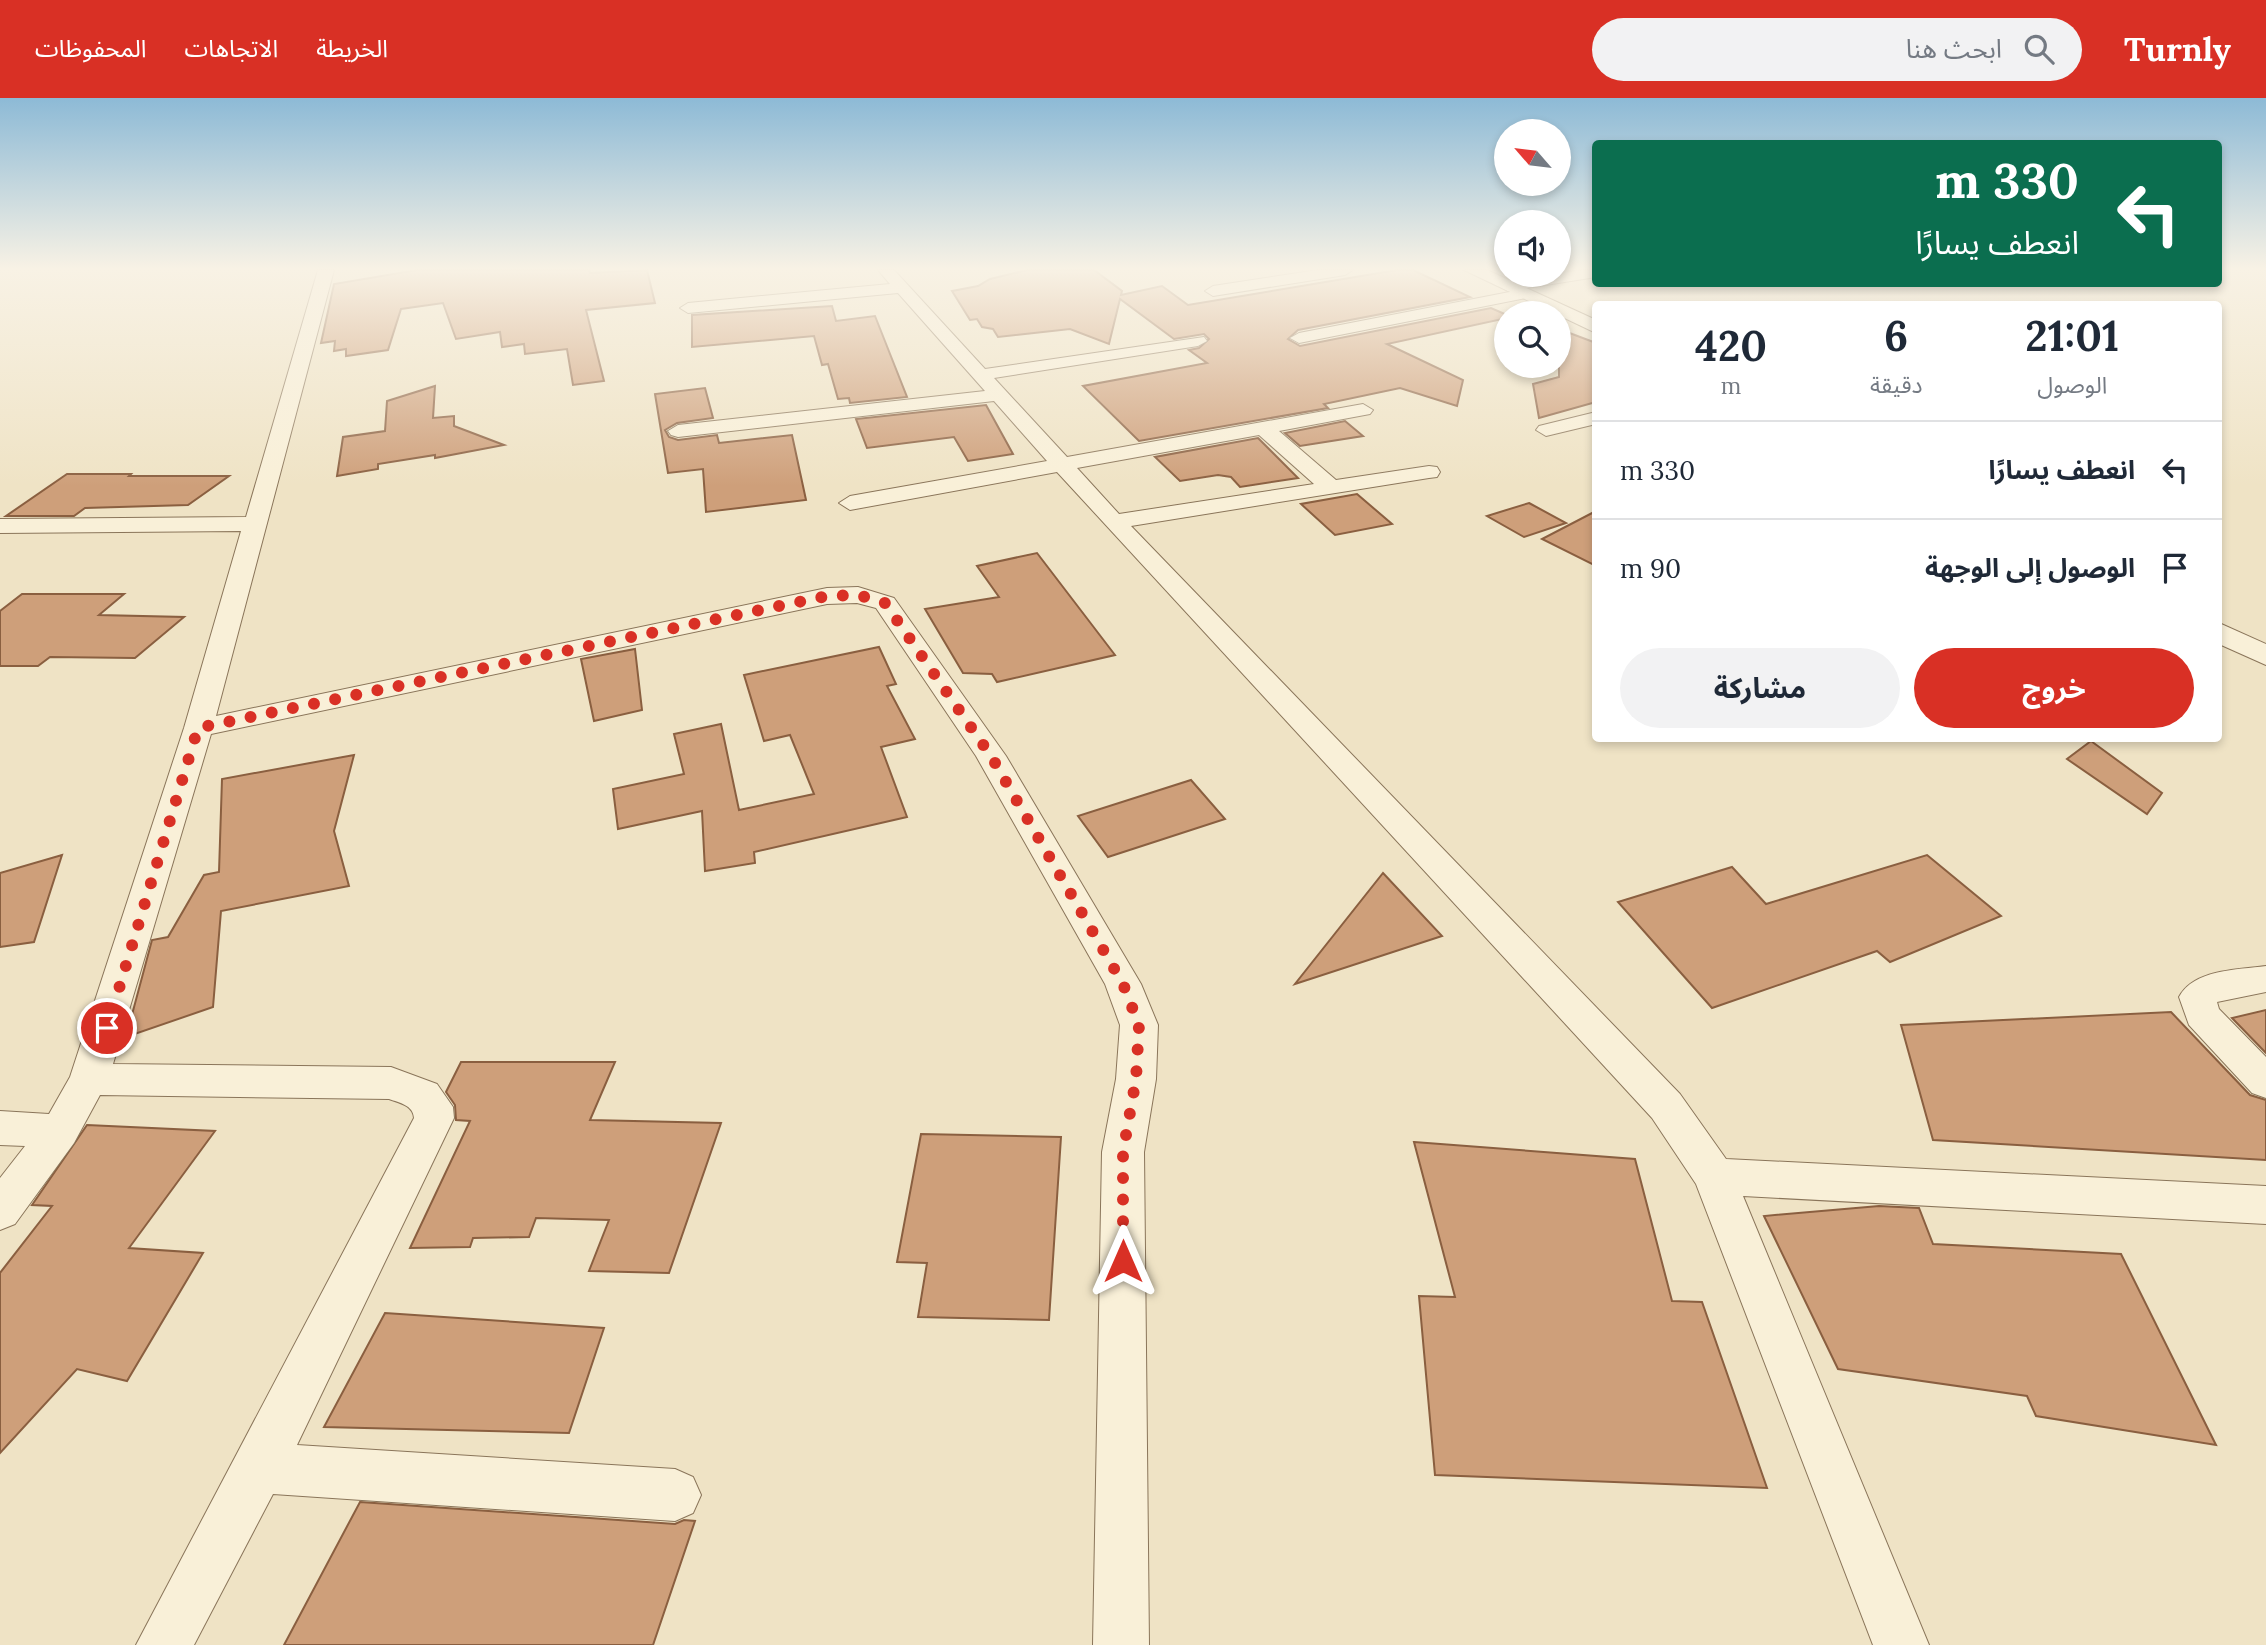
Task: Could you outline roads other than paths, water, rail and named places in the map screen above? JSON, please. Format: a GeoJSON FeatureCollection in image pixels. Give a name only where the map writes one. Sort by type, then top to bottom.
{"type":"FeatureCollection","features":[{"type":"Feature","properties":{"kind":"street"},"geometry":{"type":"LineString","coordinates":[[0,1211],[60,1131],[89,1079],[198,728],[306,342]]}},
{"type":"Feature","properties":{"kind":"street"},"geometry":{"type":"LineString","coordinates":[[951,342],[1114,522],[1666,1106],[1714,1176],[1901,1645]]}},
{"type":"Feature","properties":{"kind":"street"},"geometry":{"type":"LineString","coordinates":[[678,431],[989,385],[1192,342]]}},
{"type":"Feature","properties":{"kind":"street"},"geometry":{"type":"LineString","coordinates":[[850,503],[1363,410]]}},
{"type":"Feature","properties":{"kind":"street"},"geometry":{"type":"LineString","coordinates":[[1546,430],[1592,419]]}},
{"type":"Feature","properties":{"kind":"street"},"geometry":{"type":"LineString","coordinates":[[1263,428],[1331,487]]}},
{"type":"Feature","properties":{"kind":"street"},"geometry":{"type":"LineString","coordinates":[[1114,522],[1429,472]]}},
{"type":"Feature","properties":{"kind":"street"},"geometry":{"type":"LineString","coordinates":[[0,526],[255,524]]}},
{"type":"Feature","properties":{"kind":"street"},"geometry":{"type":"LineString","coordinates":[[198,728],[827,596],[858,595],[885,603],[991,756],[1123,984],[1139,1025],[1136,1079],[1123,1152],[1121,1645]]}},
{"type":"Feature","properties":{"kind":"street"},"geometry":{"type":"LineString","coordinates":[[2222,634],[2266,656]]}},
{"type":"Feature","properties":{"kind":"street"},"geometry":{"type":"LineString","coordinates":[[2266,979],[2211,988],[2197,997],[2202,1015],[2266,1082]]}},
{"type":"Feature","properties":{"kind":"street"},"geometry":{"type":"LineString","coordinates":[[89,1079],[391,1083],[423,1095],[433,1107],[433,1118],[259,1468],[164,1645]]}},
{"type":"Feature","properties":{"kind":"street"},"geometry":{"type":"LineString","coordinates":[[0,1128],[60,1131]]}},
{"type":"Feature","properties":{"kind":"street"},"geometry":{"type":"LineString","coordinates":[[1714,1176],[2266,1205]]}},
{"type":"Feature","properties":{"kind":"street"},"geometry":{"type":"LineString","coordinates":[[259,1468],[675,1495]]}}]}
